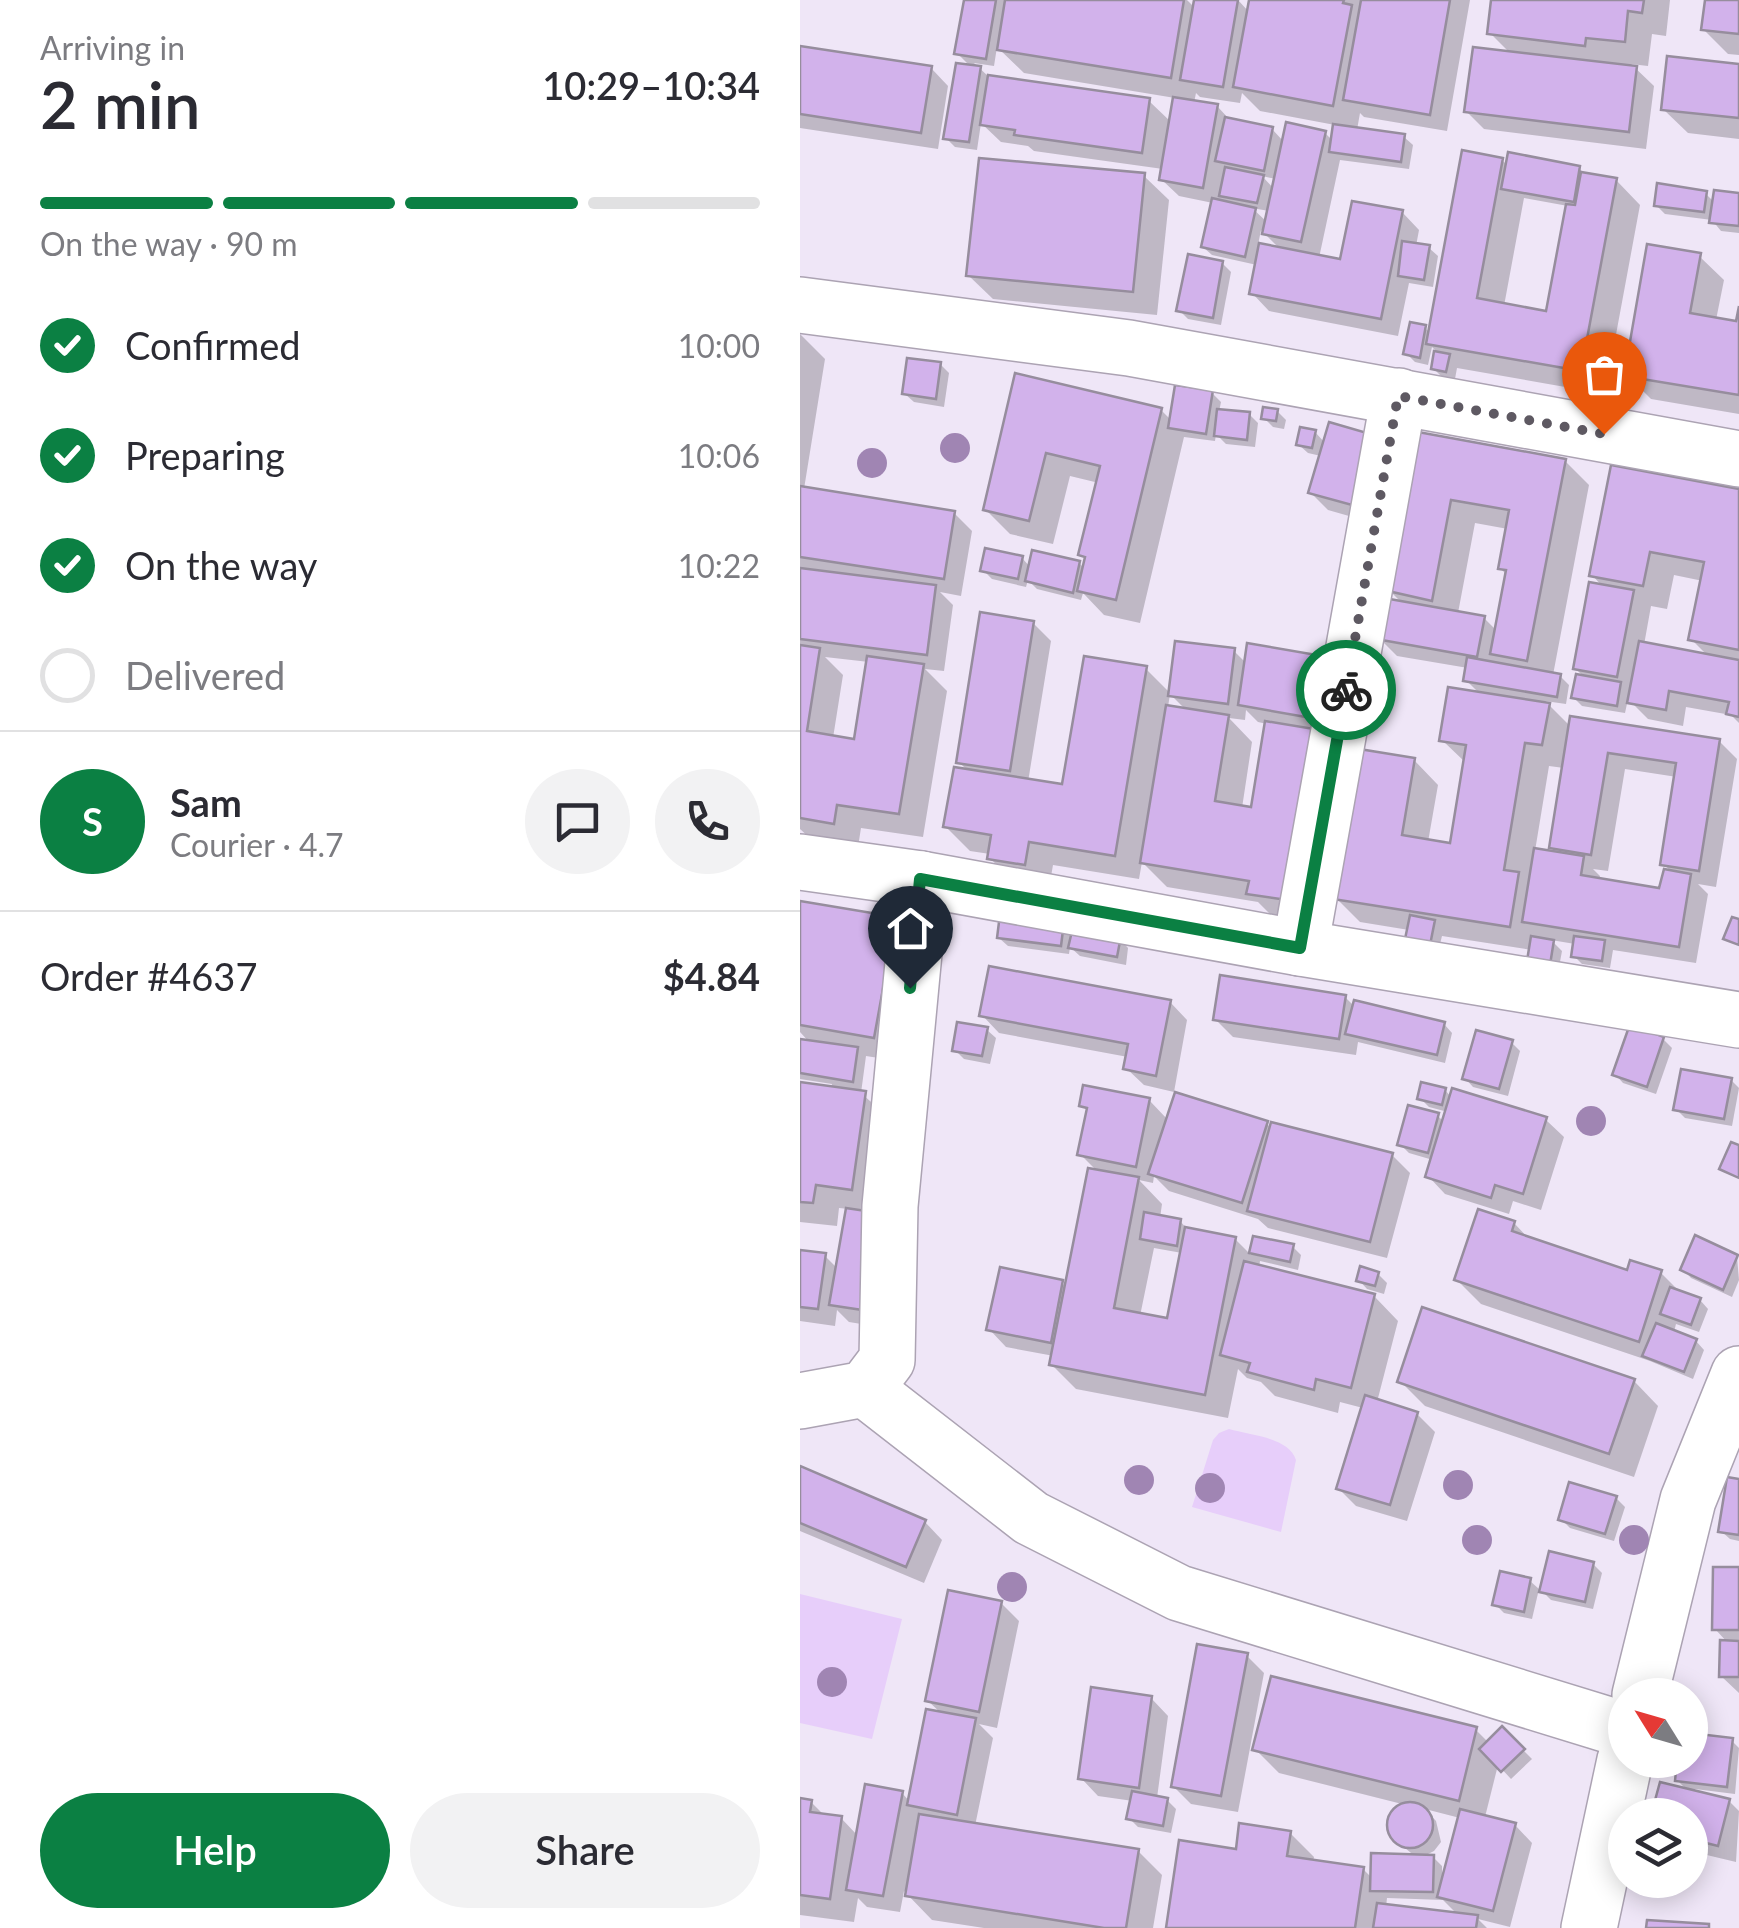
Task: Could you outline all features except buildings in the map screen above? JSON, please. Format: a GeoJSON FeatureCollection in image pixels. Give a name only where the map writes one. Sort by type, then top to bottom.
{"type":"FeatureCollection","features":[{"type":"Feature","properties":{"kind":"street"},"geometry":{"type":"LineString","coordinates":[[800,306],[1129,348],[1739,459]]}},
{"type":"Feature","properties":{"kind":"street"},"geometry":{"type":"LineString","coordinates":[[1300,948],[1398,396]]}},
{"type":"Feature","properties":{"kind":"street"},"geometry":{"type":"LineString","coordinates":[[800,862],[920,879],[1300,948],[1739,1020]]}},
{"type":"Feature","properties":{"kind":"street"},"geometry":{"type":"LineString","coordinates":[[800,1401],[865,1390],[887,1360],[890,1206],[920,879]]}},
{"type":"Feature","properties":{"kind":"street"},"geometry":{"type":"LineString","coordinates":[[1644,1678],[1688,1500],[1739,1374]]}},
{"type":"Feature","properties":{"kind":"street"},"geometry":{"type":"LineString","coordinates":[[865,1390],[1031,1518],[1179,1593],[1608,1725]]}},
{"type":"Feature","properties":{"kind":"street"},"geometry":{"type":"LineString","coordinates":[[1589,1928],[1621,1778]]}},
{"type":"Feature","properties":{"kind":"shaded area"},"geometry":{"type":"Polygon","coordinates":[[[1229,1429],[1277,1442],[1292,1452],[1296,1460],[1281,1532],[1192,1507],[1213,1440],[1229,1429]]]}},
{"type":"Feature","properties":{"kind":"shaded area"},"geometry":{"type":"Polygon","coordinates":[[[800,1594],[902,1619],[872,1739],[800,1723],[800,1594]]]}},
{"type":"Feature","properties":{"kind":"way so far"},"geometry":{"type":"LineString","coordinates":[[1346,690],[1398,396],[1604,434]]}},
{"type":"Feature","properties":{"kind":"route"},"geometry":{"type":"LineString","coordinates":[[910,988],[920,879],[1300,948],[1346,690]]}}]}
